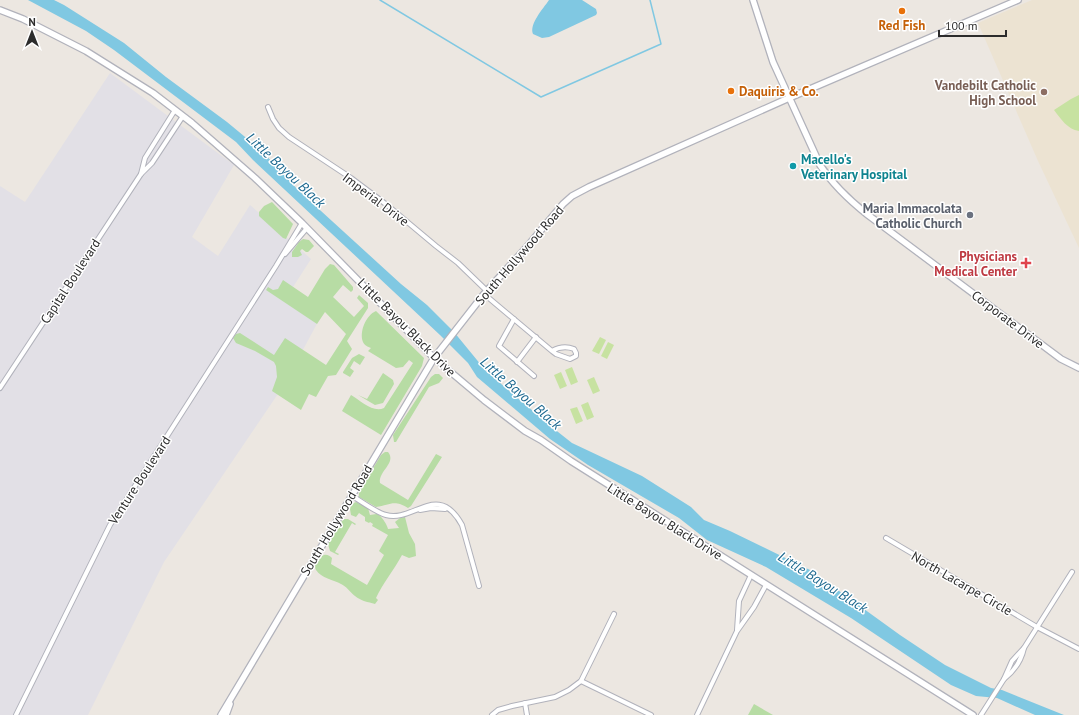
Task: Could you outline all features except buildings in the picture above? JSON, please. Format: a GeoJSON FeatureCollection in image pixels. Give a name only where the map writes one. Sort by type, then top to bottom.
{"type":"FeatureCollection","features":[{"type":"Feature","properties":{"kind":"main road","name":"Corporate Drive"},"geometry":{"type":"LineString","coordinates":[[753,0],[772,62],[828,179],[846,198],[868,215],[1061,359],[1079,368]]}},
{"type":"Feature","properties":{"kind":"main road","name":"South Hollywood Road"},"geometry":{"type":"LineString","coordinates":[[221,715],[434,358],[463,320],[486,293],[496,284],[562,204],[572,196],[589,187],[789,98],[1018,0]]}},
{"type":"Feature","properties":{"kind":"main road","name":"Little Bayou Black Drive"},"geometry":{"type":"LineString","coordinates":[[0,10],[23,19],[86,51],[153,93],[183,116],[249,172],[308,228],[434,358],[484,400],[525,431],[973,715]]}},
{"type":"Feature","properties":{"kind":"main road","name":"South Hollywood Road"},"geometry":{"type":"LineString","coordinates":[[226,715],[237,687]]}},
{"type":"Feature","properties":{"kind":"street","name":"Imperial Drive"},"geometry":{"type":"LineString","coordinates":[[268,107],[279,128],[387,205],[458,263],[486,293],[552,351],[570,359],[576,356],[574,349],[568,346],[557,348],[552,351]]}},
{"type":"Feature","properties":{"kind":"street","name":"Capital Boulevard"},"geometry":{"type":"LineString","coordinates":[[140,174],[145,158],[175,110]]}},
{"type":"Feature","properties":{"kind":"street","name":"Capital Boulevard"},"geometry":{"type":"LineString","coordinates":[[0,388],[140,174],[152,163],[183,116]]}},
{"type":"Feature","properties":{"kind":"street","name":"Venture Boulevard"},"geometry":{"type":"LineString","coordinates":[[16,715],[110,525],[302,223]]}},
{"type":"Feature","properties":{"kind":"street","name":"Venture Boulevard"},"geometry":{"type":"LineString","coordinates":[[283,255],[308,228]]}},
{"type":"Feature","properties":{"kind":"street"},"geometry":{"type":"LineString","coordinates":[[514,319],[499,346],[534,376]]}},
{"type":"Feature","properties":{"kind":"street"},"geometry":{"type":"LineString","coordinates":[[517,362],[536,337]]}},
{"type":"Feature","properties":{"kind":"street"},"geometry":{"type":"LineString","coordinates":[[351,495],[386,515],[394,515],[431,508],[449,510],[462,525],[479,586]]}},
{"type":"Feature","properties":{"kind":"street","name":"North Lacarpe Circle"},"geometry":{"type":"LineString","coordinates":[[886,538],[1038,627],[1079,649]]}},
{"type":"Feature","properties":{"kind":"street"},"geometry":{"type":"LineString","coordinates":[[981,715],[998,686],[1014,671],[1024,648],[1072,572]]}},
{"type":"Feature","properties":{"kind":"street"},"geometry":{"type":"LineString","coordinates":[[737,631],[739,601],[751,575]]}},
{"type":"Feature","properties":{"kind":"street"},"geometry":{"type":"LineString","coordinates":[[697,715],[737,631],[754,607],[766,585]]}},
{"type":"Feature","properties":{"kind":"street"},"geometry":{"type":"LineString","coordinates":[[492,715],[498,710],[555,697],[569,690],[581,681],[614,614]]}},
{"type":"Feature","properties":{"kind":"street"},"geometry":{"type":"LineString","coordinates":[[581,681],[651,715]]}},
{"type":"Feature","properties":{"kind":"street"},"geometry":{"type":"LineString","coordinates":[[525,703],[527,715]]}},
{"type":"Feature","properties":{"kind":"shaded area","name":"Vandebilt Catholic High School"},"geometry":{"type":"Polygon","coordinates":[[[1032,0],[1079,0],[1079,248],[1038,161],[978,23],[1032,0]]]}},
{"type":"Feature","properties":{"kind":"shaded area"},"geometry":{"type":"Polygon","coordinates":[[[110,73],[234,165],[192,237],[218,256],[250,205],[311,259],[286,298],[319,320],[284,385],[164,562],[88,715],[0,715],[0,186],[25,202],[110,73]]]}},
{"type":"Feature","properties":{"kind":"green space"},"geometry":{"type":"Polygon","coordinates":[[[1079,95],[1079,131],[1068,126],[1054,110],[1079,95]]]}},
{"type":"Feature","properties":{"kind":"green space"},"geometry":{"type":"Polygon","coordinates":[[[272,202],[293,224],[286,239],[259,216],[259,212],[264,206],[272,202]]]}},
{"type":"Feature","properties":{"kind":"green space"},"geometry":{"type":"Polygon","coordinates":[[[303,239],[309,240],[314,246],[308,252],[302,249],[300,251],[302,255],[298,257],[292,257],[292,252],[303,239]]]}},
{"type":"Feature","properties":{"kind":"green space"},"geometry":{"type":"Polygon","coordinates":[[[330,264],[334,265],[353,287],[351,292],[343,285],[333,297],[354,317],[364,306],[357,298],[359,295],[368,303],[368,308],[347,341],[352,349],[336,375],[328,376],[316,397],[309,394],[301,410],[272,391],[277,377],[274,362],[255,351],[236,343],[233,338],[236,334],[240,333],[274,355],[285,338],[326,365],[346,334],[325,312],[317,324],[266,290],[268,287],[273,290],[278,289],[283,280],[308,297],[325,269],[330,264]]]}},
{"type":"Feature","properties":{"kind":"green space"},"geometry":{"type":"Polygon","coordinates":[[[376,311],[424,358],[422,366],[381,435],[342,411],[351,395],[371,408],[384,408],[413,363],[409,360],[403,367],[396,368],[368,351],[371,348],[365,345],[362,338],[364,324],[369,316],[376,311]]]}},
{"type":"Feature","properties":{"kind":"green space"},"geometry":{"type":"Polygon","coordinates":[[[600,337],[606,340],[599,354],[592,351],[600,337]]]}},
{"type":"Feature","properties":{"kind":"green space"},"geometry":{"type":"Polygon","coordinates":[[[608,342],[614,345],[607,359],[601,356],[608,342]]]}},
{"type":"Feature","properties":{"kind":"green space"},"geometry":{"type":"Polygon","coordinates":[[[359,354],[365,357],[360,365],[354,361],[350,368],[354,371],[350,377],[343,373],[352,358],[359,354]]]}},
{"type":"Feature","properties":{"kind":"green space"},"geometry":{"type":"Polygon","coordinates":[[[572,367],[578,382],[571,385],[565,370],[572,367]]]}},
{"type":"Feature","properties":{"kind":"green space"},"geometry":{"type":"Polygon","coordinates":[[[561,372],[567,386],[560,389],[554,375],[561,372]]]}},
{"type":"Feature","properties":{"kind":"green space"},"geometry":{"type":"Polygon","coordinates":[[[383,373],[393,380],[394,384],[383,403],[375,405],[358,395],[367,399],[383,373]]]}},
{"type":"Feature","properties":{"kind":"green space"},"geometry":{"type":"Polygon","coordinates":[[[435,374],[439,374],[443,378],[439,383],[429,387],[396,442],[394,442],[393,435],[431,377],[435,374]]]}},
{"type":"Feature","properties":{"kind":"green space"},"geometry":{"type":"Polygon","coordinates":[[[594,377],[600,391],[593,394],[587,380],[594,377]]]}},
{"type":"Feature","properties":{"kind":"green space"},"geometry":{"type":"Polygon","coordinates":[[[588,402],[594,417],[587,420],[581,405],[588,402]]]}},
{"type":"Feature","properties":{"kind":"green space"},"geometry":{"type":"Polygon","coordinates":[[[577,407],[583,421],[576,424],[570,409],[577,407]]]}},
{"type":"Feature","properties":{"kind":"green space"},"geometry":{"type":"Polygon","coordinates":[[[388,452],[390,460],[380,479],[380,483],[408,500],[436,454],[442,457],[411,506],[408,508],[395,503],[376,507],[359,497],[359,492],[381,455],[388,452]]]}},
{"type":"Feature","properties":{"kind":"green space"},"geometry":{"type":"Polygon","coordinates":[[[356,502],[368,508],[370,515],[378,514],[385,522],[388,529],[399,528],[395,522],[400,518],[405,517],[409,533],[415,544],[416,556],[409,558],[402,555],[379,592],[376,598],[378,600],[375,604],[357,598],[343,585],[321,575],[315,568],[320,558],[327,555],[332,558],[331,564],[367,585],[384,555],[379,551],[388,535],[372,526],[373,524],[370,522],[365,521],[365,517],[359,513],[356,517],[351,515],[350,509],[352,504],[356,502]]]}},
{"type":"Feature","properties":{"kind":"green space"},"geometry":{"type":"Polygon","coordinates":[[[344,519],[348,519],[356,524],[355,525],[352,523],[335,552],[339,554],[338,555],[330,551],[328,544],[344,519]]]}},
{"type":"Feature","properties":{"kind":"green space"},"geometry":{"type":"Polygon","coordinates":[[[754,704],[773,715],[748,715],[754,704]]]}},
{"type":"Feature","properties":{"kind":"water","name":"Little Bayou Black"},"geometry":{"type":"Polygon","coordinates":[[[28,0],[54,0],[64,5],[124,43],[166,77],[227,122],[261,150],[298,190],[401,284],[427,305],[454,332],[486,371],[572,443],[642,476],[691,507],[704,520],[810,570],[900,635],[945,665],[991,688],[1002,690],[1064,715],[1035,715],[997,698],[976,696],[951,685],[851,618],[766,567],[707,540],[679,518],[588,465],[550,439],[477,377],[468,363],[440,335],[253,160],[236,142],[114,50],[86,31],[28,0]]]}},
{"type":"Feature","properties":{"kind":"water"},"geometry":{"type":"Polygon","coordinates":[[[549,0],[582,0],[596,9],[597,13],[596,15],[549,37],[542,38],[533,34],[532,30],[537,17],[549,0]]]}},
{"type":"Feature","properties":{"kind":"waterway"},"geometry":{"type":"LineString","coordinates":[[380,0],[541,97],[661,44],[650,0]]}},
{"type":"Feature","properties":{"kind":"place","name":"Red Fish"},"geometry":{"type":"Point","coordinates":[902,11]}},
{"type":"Feature","properties":{"kind":"place","name":"Daquiris & Co."},"geometry":{"type":"Point","coordinates":[731,91]}},
{"type":"Feature","properties":{"kind":"place","name":"Vandebilt Catholic High School"},"geometry":{"type":"Point","coordinates":[1044,92]}},
{"type":"Feature","properties":{"kind":"place","name":"Macello's Veterinary Hospital"},"geometry":{"type":"Point","coordinates":[793,166]}},
{"type":"Feature","properties":{"kind":"place","name":"Maria Immacolata Catholic Church"},"geometry":{"type":"Point","coordinates":[970,215]}},
{"type":"Feature","properties":{"kind":"place","name":"Physicians Medical Center"},"geometry":{"type":"Point","coordinates":[1026,263]}}]}
